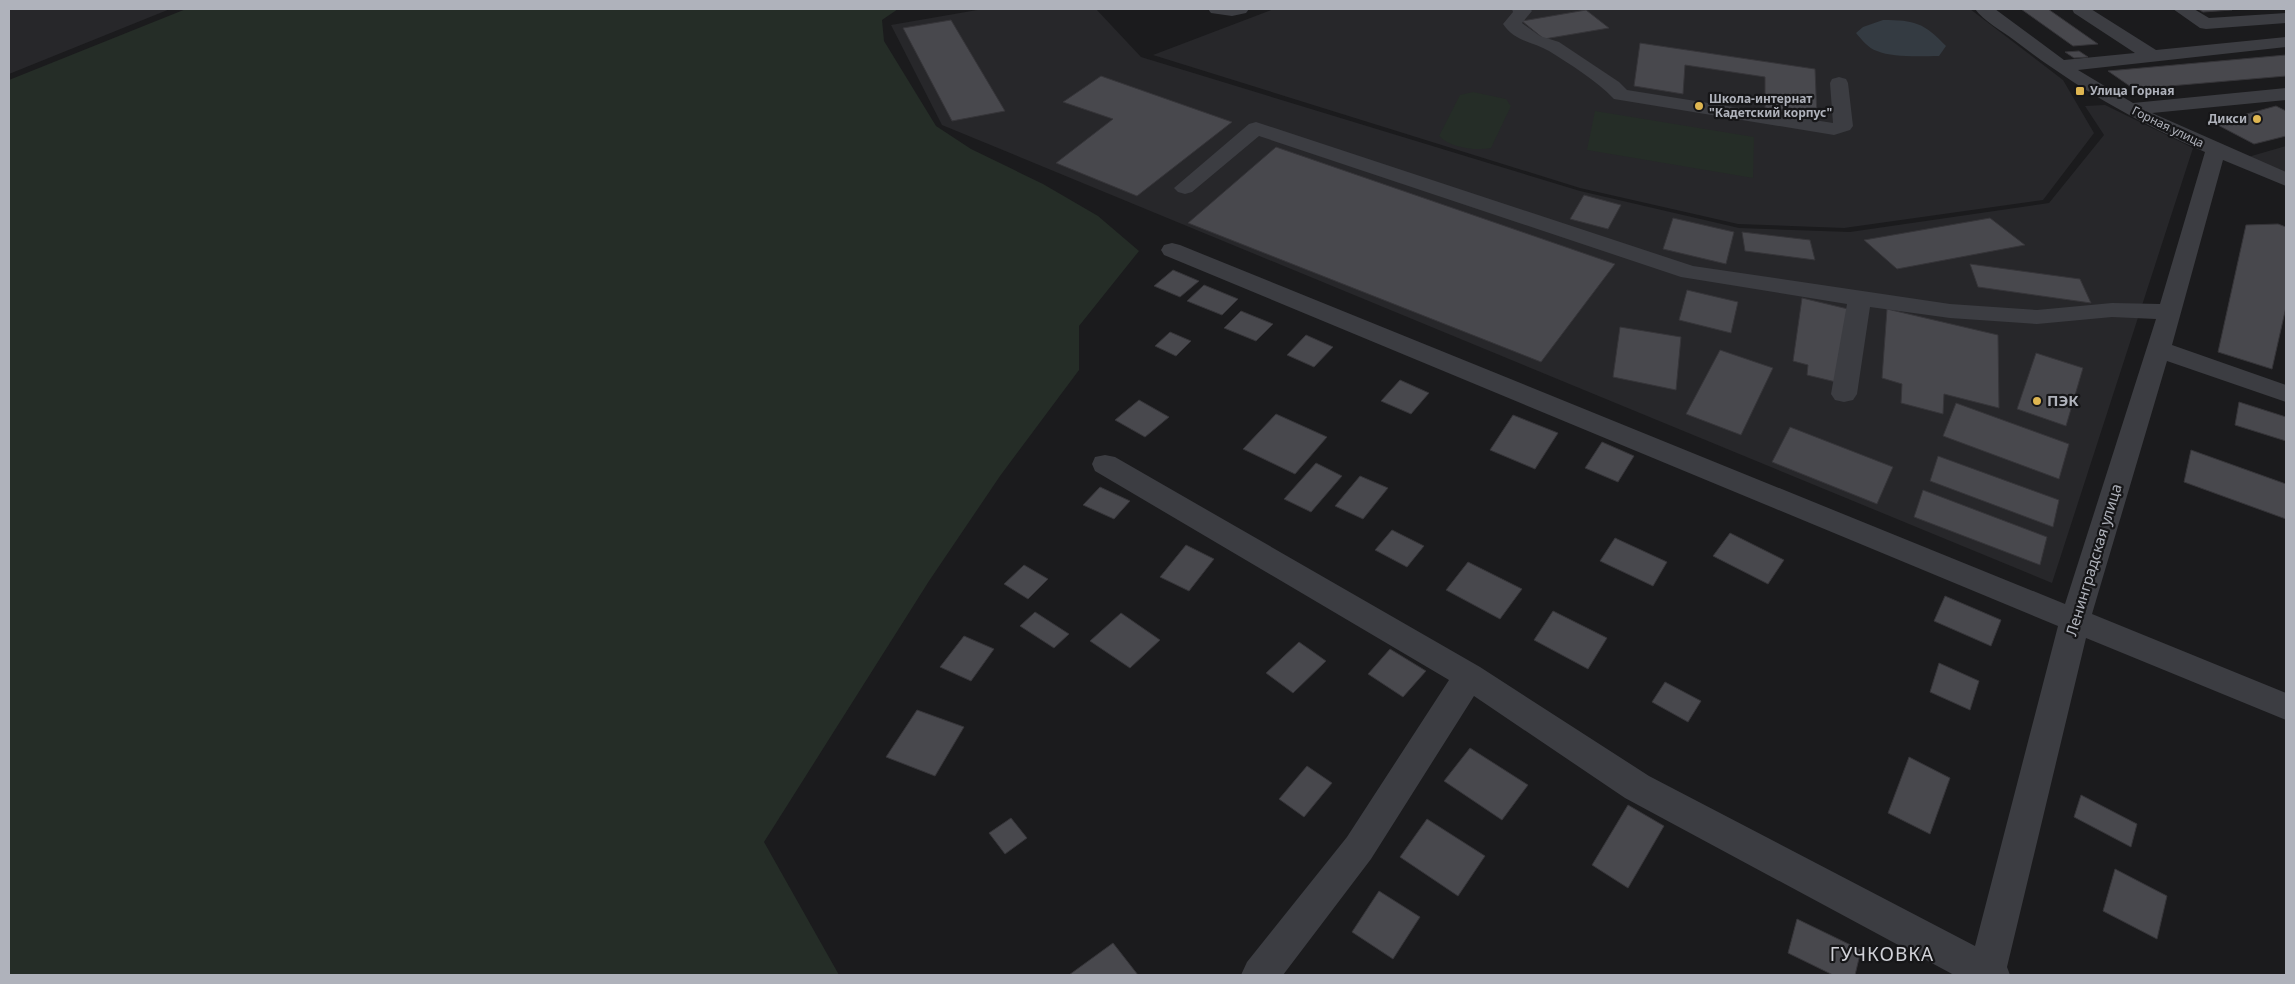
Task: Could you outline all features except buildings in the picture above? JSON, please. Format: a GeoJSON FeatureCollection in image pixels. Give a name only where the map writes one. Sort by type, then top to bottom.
{"type":"FeatureCollection","features":[{"type":"Feature","properties":{"kind":"street"},"geometry":{"type":"LineString","coordinates":[[1217,9],[1232,11],[1240,9]]}},
{"type":"Feature","properties":{"kind":"street"},"geometry":{"type":"LineString","coordinates":[[1520,9],[1523,11],[1512,24],[1534,40],[1553,46],[1612,86],[1621,95],[1834,129],[1843,126],[1839,83]]}},
{"type":"Feature","properties":{"kind":"street","name":"Горная улица"},"geometry":{"type":"LineString","coordinates":[[1984,9],[2061,66],[2129,109],[2216,150],[2283,177]]}},
{"type":"Feature","properties":{"kind":"street"},"geometry":{"type":"LineString","coordinates":[[2080,9],[2151,55]]}},
{"type":"Feature","properties":{"kind":"street"},"geometry":{"type":"LineString","coordinates":[[2182,9],[2206,24],[2286,18]]}},
{"type":"Feature","properties":{"kind":"street"},"geometry":{"type":"LineString","coordinates":[[2061,66],[2286,42]]}},
{"type":"Feature","properties":{"kind":"street"},"geometry":{"type":"LineString","coordinates":[[2129,109],[2286,94]]}},
{"type":"Feature","properties":{"kind":"street"},"geometry":{"type":"LineString","coordinates":[[1185,188],[1256,128],[1689,272],[1950,311],[2037,317],[2112,310],[2170,312]]}},
{"type":"Feature","properties":{"kind":"street","name":"Ленинградская улица"},"geometry":{"type":"LineString","coordinates":[[1988,974],[2075,620],[2170,312],[2216,150]]}},
{"type":"Feature","properties":{"kind":"street"},"geometry":{"type":"LineString","coordinates":[[1172,250],[2286,707]]}},
{"type":"Feature","properties":{"kind":"street"},"geometry":{"type":"LineString","coordinates":[[1844,394],[1860,299]]}},
{"type":"Feature","properties":{"kind":"street"},"geometry":{"type":"LineString","coordinates":[[2158,350],[2286,394]]}},
{"type":"Feature","properties":{"kind":"street"},"geometry":{"type":"LineString","coordinates":[[1105,464],[1469,676],[1637,787],[1988,974]]}},
{"type":"Feature","properties":{"kind":"street"},"geometry":{"type":"LineString","coordinates":[[1260,975],[1359,848],[1469,676]]}},
{"type":"Feature","properties":{"kind":"shaded area"},"geometry":{"type":"Polygon","coordinates":[[[9,9],[170,9],[9,74],[9,9]]]}},
{"type":"Feature","properties":{"kind":"shaded area"},"geometry":{"type":"Polygon","coordinates":[[[186,9],[898,9],[882,20],[884,41],[936,126],[971,149],[1043,184],[1098,216],[1139,251],[1079,326],[1079,370],[1000,476],[929,581],[764,842],[839,975],[9,975],[9,80],[186,9]]]}},
{"type":"Feature","properties":{"kind":"shaded area"},"geometry":{"type":"Polygon","coordinates":[[[983,9],[1096,9],[1141,57],[1580,191],[1739,228],[1850,232],[2049,203],[2104,135],[2085,106],[2105,105],[2193,148],[2052,583],[942,125],[891,25],[983,9]]]}},
{"type":"Feature","properties":{"kind":"shaded area","name":"Школа-интернат \"Кадетский корпус\""},"geometry":{"type":"Polygon","coordinates":[[[1274,9],[1970,9],[2063,80],[2094,133],[2043,200],[1844,228],[1738,224],[1580,188],[1153,55],[1274,9]]]}},
{"type":"Feature","properties":{"kind":"shaded area"},"geometry":{"type":"Polygon","coordinates":[[[1883,20],[1918,24],[1931,32],[1946,46],[1939,56],[1899,56],[1874,50],[1856,33],[1863,27],[1883,20]]]}},
{"type":"Feature","properties":{"kind":"shaded area"},"geometry":{"type":"Polygon","coordinates":[[[1473,92],[1506,99],[1511,106],[1491,148],[1464,148],[1450,143],[1439,136],[1460,95],[1473,92]]]}},
{"type":"Feature","properties":{"kind":"shaded area"},"geometry":{"type":"Polygon","coordinates":[[[1595,111],[1754,137],[1753,178],[1587,150],[1595,111]]]}},
{"type":"Feature","properties":{"kind":"shaded area"},"geometry":{"type":"Polygon","coordinates":[[[2286,146],[2286,173],[2248,157],[2286,146]]]}},
{"type":"Feature","properties":{"kind":"place","name":"Улица Горная"},"geometry":{"type":"Point","coordinates":[2080,91]}},
{"type":"Feature","properties":{"kind":"place","name":"Школа-интернат \"Кадетский корпус\""},"geometry":{"type":"Point","coordinates":[1699,106]}},
{"type":"Feature","properties":{"kind":"place","name":"Дикси"},"geometry":{"type":"Point","coordinates":[2257,119]}},
{"type":"Feature","properties":{"kind":"place","name":"ПЭК"},"geometry":{"type":"Point","coordinates":[2037,401]}},
{"type":"Feature","properties":{"kind":"district","name":"ГУЧКОВКА"},"geometry":{"type":"Point","coordinates":[1882,954]}}]}
